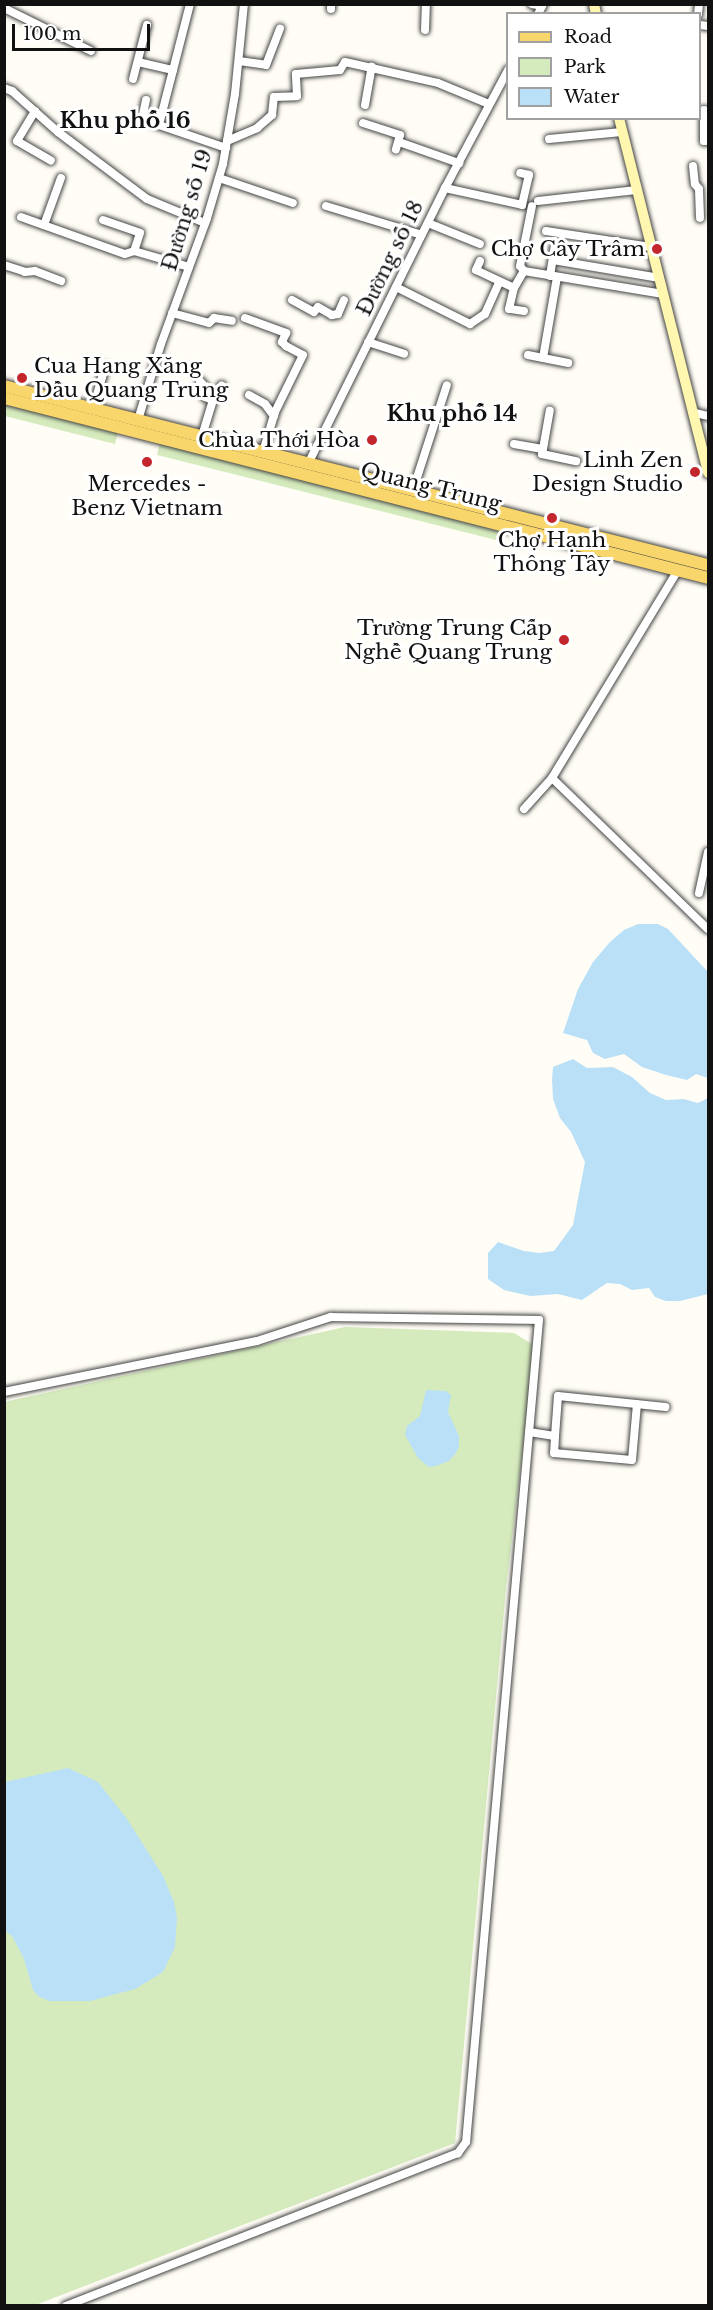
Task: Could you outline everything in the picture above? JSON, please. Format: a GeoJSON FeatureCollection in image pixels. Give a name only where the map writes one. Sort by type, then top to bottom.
{"type":"FeatureCollection","features":[{"type":"Feature","properties":{"kind":"main road"},"geometry":{"type":"LineString","coordinates":[[619,120],[695,413],[708,473]]}},
{"type":"Feature","properties":{"kind":"main road","name":"Quang Trung"},"geometry":{"type":"LineString","coordinates":[[4,386],[93,409],[136,426],[202,436],[263,452],[305,469],[413,490],[708,578]]}},
{"type":"Feature","properties":{"kind":"main road","name":"Quang Trung"},"geometry":{"type":"LineString","coordinates":[[4,398],[136,426],[518,523],[708,565]]}},
{"type":"Feature","properties":{"kind":"street"},"geometry":{"type":"LineString","coordinates":[[159,125],[190,4]]}},
{"type":"Feature","properties":{"kind":"street","name":"Đường số 19"},"geometry":{"type":"LineString","coordinates":[[136,426],[219,178],[239,61],[244,4]]}},
{"type":"Feature","properties":{"kind":"street"},"geometry":{"type":"LineString","coordinates":[[425,30],[426,4]]}},
{"type":"Feature","properties":{"kind":"street"},"geometry":{"type":"LineString","coordinates":[[532,4],[541,8]]}},
{"type":"Feature","properties":{"kind":"street"},"geometry":{"type":"LineString","coordinates":[[4,8],[91,51]]}},
{"type":"Feature","properties":{"kind":"street"},"geometry":{"type":"LineString","coordinates":[[133,79],[147,25]]}},
{"type":"Feature","properties":{"kind":"street"},"geometry":{"type":"LineString","coordinates":[[239,61],[267,66],[280,29]]}},
{"type":"Feature","properties":{"kind":"street"},"geometry":{"type":"LineString","coordinates":[[138,62],[173,70]]}},
{"type":"Feature","properties":{"kind":"street"},"geometry":{"type":"LineString","coordinates":[[146,100],[142,119],[226,144],[257,128],[272,115],[274,97],[297,96],[296,74],[340,70],[345,62],[438,83],[489,104]]}},
{"type":"Feature","properties":{"kind":"street"},"geometry":{"type":"LineString","coordinates":[[365,105],[372,68]]}},
{"type":"Feature","properties":{"kind":"street","name":"Đường số 18"},"geometry":{"type":"LineString","coordinates":[[305,469],[445,188],[506,72]]}},
{"type":"Feature","properties":{"kind":"street"},"geometry":{"type":"LineString","coordinates":[[4,88],[12,91],[58,132],[147,199],[205,223]]}},
{"type":"Feature","properties":{"kind":"street"},"geometry":{"type":"LineString","coordinates":[[704,110],[704,141],[708,141]]}},
{"type":"Feature","properties":{"kind":"street"},"geometry":{"type":"LineString","coordinates":[[35,111],[17,141],[51,161]]}},
{"type":"Feature","properties":{"kind":"street"},"geometry":{"type":"LineString","coordinates":[[363,123],[400,135],[397,145],[459,163]]}},
{"type":"Feature","properties":{"kind":"street"},"geometry":{"type":"LineString","coordinates":[[549,139],[622,132]]}},
{"type":"Feature","properties":{"kind":"street"},"geometry":{"type":"LineString","coordinates":[[693,166],[695,184],[699,189],[700,218]]}},
{"type":"Feature","properties":{"kind":"street"},"geometry":{"type":"LineString","coordinates":[[445,188],[522,205],[528,175],[520,173]]}},
{"type":"Feature","properties":{"kind":"street"},"geometry":{"type":"LineString","coordinates":[[44,225],[61,178]]}},
{"type":"Feature","properties":{"kind":"street"},"geometry":{"type":"LineString","coordinates":[[219,178],[293,203]]}},
{"type":"Feature","properties":{"kind":"street"},"geometry":{"type":"LineString","coordinates":[[636,190],[535,204],[520,266],[524,271],[663,294]]}},
{"type":"Feature","properties":{"kind":"street"},"geometry":{"type":"LineString","coordinates":[[326,206],[422,235]]}},
{"type":"Feature","properties":{"kind":"street"},"geometry":{"type":"LineString","coordinates":[[21,217],[125,254],[134,251],[189,267]]}},
{"type":"Feature","properties":{"kind":"street"},"geometry":{"type":"LineString","coordinates":[[103,220],[140,233],[134,251]]}},
{"type":"Feature","properties":{"kind":"street"},"geometry":{"type":"LineString","coordinates":[[428,224],[480,244]]}},
{"type":"Feature","properties":{"kind":"street"},"geometry":{"type":"LineString","coordinates":[[546,231],[651,247]]}},
{"type":"Feature","properties":{"kind":"street"},"geometry":{"type":"LineString","coordinates":[[543,358],[555,246]]}},
{"type":"Feature","properties":{"kind":"street"},"geometry":{"type":"LineString","coordinates":[[553,260],[659,278]]}},
{"type":"Feature","properties":{"kind":"street"},"geometry":{"type":"LineString","coordinates":[[480,261],[476,270],[514,288]]}},
{"type":"Feature","properties":{"kind":"street"},"geometry":{"type":"LineString","coordinates":[[4,265],[25,272],[35,271],[61,281]]}},
{"type":"Feature","properties":{"kind":"street"},"geometry":{"type":"LineString","coordinates":[[524,271],[514,288],[509,309],[524,311]]}},
{"type":"Feature","properties":{"kind":"street"},"geometry":{"type":"LineString","coordinates":[[396,286],[470,324],[485,314],[499,282]]}},
{"type":"Feature","properties":{"kind":"street"},"geometry":{"type":"LineString","coordinates":[[291,300],[314,312],[318,307],[332,315],[338,314],[344,300]]}},
{"type":"Feature","properties":{"kind":"street"},"geometry":{"type":"LineString","coordinates":[[172,313],[209,323],[214,318],[232,321]]}},
{"type":"Feature","properties":{"kind":"street"},"geometry":{"type":"LineString","coordinates":[[245,318],[286,333],[282,342],[303,355],[274,416],[263,452]]}},
{"type":"Feature","properties":{"kind":"street"},"geometry":{"type":"LineString","coordinates":[[368,342],[404,354]]}},
{"type":"Feature","properties":{"kind":"street"},"geometry":{"type":"LineString","coordinates":[[528,355],[568,363]]}},
{"type":"Feature","properties":{"kind":"street"},"geometry":{"type":"LineString","coordinates":[[93,409],[105,367]]}},
{"type":"Feature","properties":{"kind":"street"},"geometry":{"type":"LineString","coordinates":[[200,381],[206,388],[205,396],[213,400]]}},
{"type":"Feature","properties":{"kind":"street"},"geometry":{"type":"LineString","coordinates":[[202,436],[213,400],[222,385]]}},
{"type":"Feature","properties":{"kind":"street"},"geometry":{"type":"LineString","coordinates":[[413,490],[447,385]]}},
{"type":"Feature","properties":{"kind":"street"},"geometry":{"type":"LineString","coordinates":[[249,395],[264,404],[274,416]]}},
{"type":"Feature","properties":{"kind":"street"},"geometry":{"type":"LineString","coordinates":[[550,411],[542,454],[576,461]]}},
{"type":"Feature","properties":{"kind":"street"},"geometry":{"type":"LineString","coordinates":[[695,413],[708,416]]}},
{"type":"Feature","properties":{"kind":"street"},"geometry":{"type":"LineString","coordinates":[[514,444],[543,449]]}},
{"type":"Feature","properties":{"kind":"street"},"geometry":{"type":"LineString","coordinates":[[524,809],[560,766],[678,570]]}},
{"type":"Feature","properties":{"kind":"street"},"geometry":{"type":"LineString","coordinates":[[552,778],[708,928]]}},
{"type":"Feature","properties":{"kind":"street"},"geometry":{"type":"LineString","coordinates":[[699,893],[708,852]]}},
{"type":"Feature","properties":{"kind":"street"},"geometry":{"type":"LineString","coordinates":[[4,1392],[257,1341],[331,1317],[539,1320],[466,2142],[458,2153],[66,2306]]}},
{"type":"Feature","properties":{"kind":"street"},"geometry":{"type":"LineString","coordinates":[[637,1404],[632,1460],[554,1453],[558,1396],[637,1404],[665,1407]]}},
{"type":"Feature","properties":{"kind":"street"},"geometry":{"type":"LineString","coordinates":[[528,1432],[555,1436]]}},
{"type":"Feature","properties":{"kind":"green space"},"geometry":{"type":"Polygon","coordinates":[[[4,403],[118,432],[115,444],[5,416],[4,403]]]}},
{"type":"Feature","properties":{"kind":"green space"},"geometry":{"type":"Polygon","coordinates":[[[160,442],[503,532],[500,541],[157,455],[160,442]]]}},
{"type":"Feature","properties":{"kind":"green space"},"geometry":{"type":"Polygon","coordinates":[[[345,1327],[514,1333],[535,1346],[506,1588],[455,2143],[33,2306],[4,2305],[4,1402],[345,1327]]]}},
{"type":"Feature","properties":{"kind":"water"},"geometry":{"type":"Polygon","coordinates":[[[638,924],[658,924],[668,929],[708,972],[708,1078],[696,1074],[687,1080],[666,1075],[642,1067],[624,1054],[605,1059],[593,1053],[587,1040],[563,1033],[578,989],[593,962],[624,930],[638,924]]]}},
{"type":"Feature","properties":{"kind":"water"},"geometry":{"type":"Polygon","coordinates":[[[573,1059],[587,1068],[613,1067],[632,1077],[650,1093],[666,1100],[684,1099],[698,1103],[708,1098],[708,1294],[680,1301],[666,1301],[655,1297],[649,1288],[632,1290],[620,1284],[607,1283],[582,1300],[558,1294],[530,1296],[504,1290],[488,1279],[488,1253],[498,1242],[524,1251],[539,1253],[554,1251],[573,1225],[585,1162],[571,1132],[560,1118],[553,1099],[552,1080],[553,1067],[573,1059]]]}},
{"type":"Feature","properties":{"kind":"water"},"geometry":{"type":"Polygon","coordinates":[[[426,1390],[446,1391],[451,1395],[448,1412],[459,1436],[459,1446],[449,1461],[429,1467],[418,1458],[405,1435],[407,1426],[420,1416],[426,1390]]]}},
{"type":"Feature","properties":{"kind":"water"},"geometry":{"type":"Polygon","coordinates":[[[68,1768],[98,1782],[127,1819],[163,1876],[174,1902],[177,1918],[175,1947],[163,1972],[135,1989],[90,2001],[49,2001],[38,1996],[33,1990],[24,1959],[12,1936],[5,1931],[5,1782],[68,1768]]]}},
{"type":"Feature","properties":{"kind":"place","name":"Chợ Cây Trâm"},"geometry":{"type":"Point","coordinates":[657,249]}},
{"type":"Feature","properties":{"kind":"place","name":"Cua Hang Xăng Dầu Quang Trung"},"geometry":{"type":"Point","coordinates":[22,378]}},
{"type":"Feature","properties":{"kind":"place","name":"Chùa Thới Hòa"},"geometry":{"type":"Point","coordinates":[372,440]}},
{"type":"Feature","properties":{"kind":"place","name":"Mercedes - Benz Vietnam"},"geometry":{"type":"Point","coordinates":[147,462]}},
{"type":"Feature","properties":{"kind":"place","name":"Linh Zen Design Studio"},"geometry":{"type":"Point","coordinates":[695,472]}},
{"type":"Feature","properties":{"kind":"place","name":"Chợ Hạnh Thông Tây"},"geometry":{"type":"Point","coordinates":[552,518]}},
{"type":"Feature","properties":{"kind":"place","name":"Trường Trung Cấp Nghề Quang Trung"},"geometry":{"type":"Point","coordinates":[564,640]}},
{"type":"Feature","properties":{"kind":"district","name":"Khu phố 16"},"geometry":{"type":"Point","coordinates":[125,121]}},
{"type":"Feature","properties":{"kind":"district","name":"Khu phố 14"},"geometry":{"type":"Point","coordinates":[452,414]}}]}
